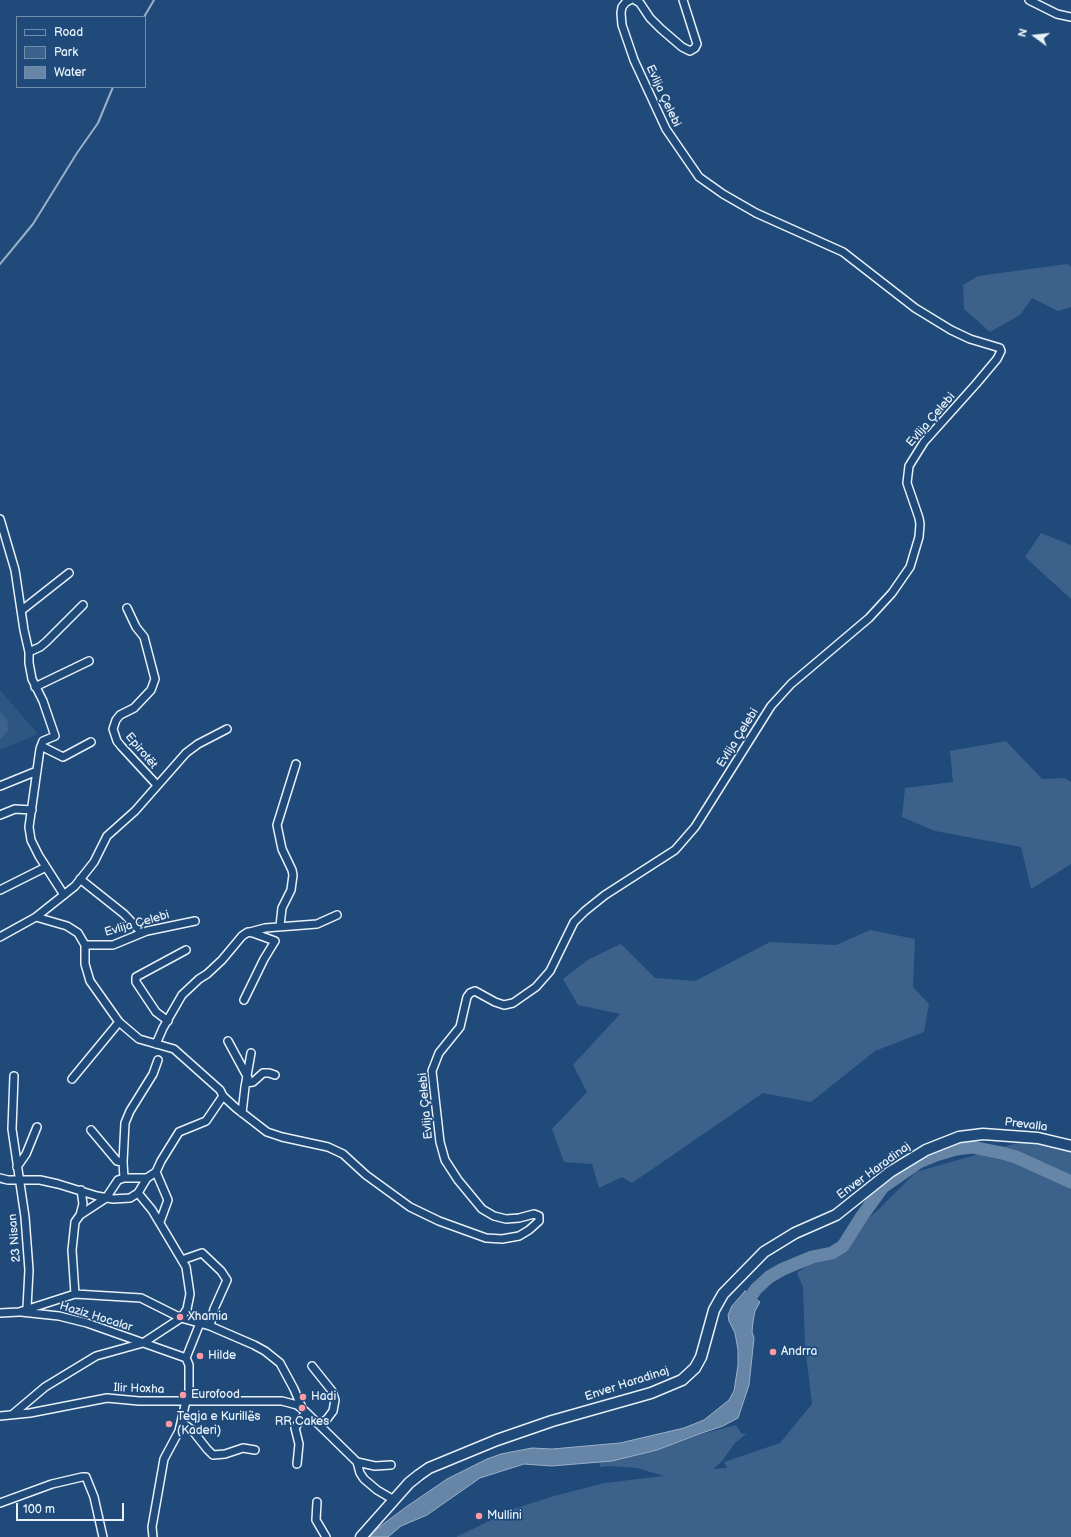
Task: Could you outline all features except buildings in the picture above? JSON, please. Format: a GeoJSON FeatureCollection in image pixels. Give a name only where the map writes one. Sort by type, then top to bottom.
{"type":"FeatureCollection","features":[{"type":"Feature","properties":{"kind":"main road","name":"Prevalla"},"geometry":{"type":"LineString","coordinates":[[977,1134],[1038,1138],[1071,1146]]}},
{"type":"Feature","properties":{"kind":"main road","name":"Enver Haradinaj"},"geometry":{"type":"LineString","coordinates":[[361,1537],[409,1483],[419,1474],[455,1456],[552,1421],[651,1393],[682,1380],[696,1368],[702,1357],[714,1310],[720,1299],[764,1252],[795,1233],[836,1215],[890,1172],[926,1150],[959,1137],[977,1134]]}},
{"type":"Feature","properties":{"kind":"street","name":"Evlija Çelebi"},"geometry":{"type":"LineString","coordinates":[[195,921],[154,929],[113,945],[85,945],[85,964],[90,981],[119,1022],[139,1039],[174,1049],[220,1090],[223,1096],[242,1113],[267,1132],[282,1137],[328,1147],[343,1154],[366,1175],[410,1207],[438,1221],[486,1238],[502,1239],[519,1236],[536,1224],[539,1220],[539,1216],[534,1214],[519,1218],[506,1219],[494,1216],[482,1209],[458,1180],[445,1160],[439,1135],[432,1071],[441,1049],[460,1027],[467,997],[470,993],[475,991],[495,1002],[504,1005],[513,1003],[536,988],[550,971],[574,922],[605,895],[675,850],[696,827],[771,706],[791,684],[868,618],[892,593],[910,567],[919,537],[920,524],[907,484],[909,466],[924,442],[955,410],[1000,355],[1000,348],[956,333],[921,312],[843,252],[756,213],[723,194],[699,177],[666,129],[634,60],[622,19],[622,6],[630,0]]}},
{"type":"Feature","properties":{"kind":"street"},"geometry":{"type":"LineString","coordinates":[[635,0],[640,3],[650,18],[661,29],[682,48],[690,51],[696,48],[697,44],[683,0]]}},
{"type":"Feature","properties":{"kind":"street"},"geometry":{"type":"LineString","coordinates":[[1029,0],[1051,11],[1071,17]]}},
{"type":"Feature","properties":{"kind":"street"},"geometry":{"type":"LineString","coordinates":[[0,519],[15,570],[24,630],[29,652],[30,671],[35,687],[43,701],[55,736],[43,741],[41,746],[30,827],[31,840],[34,848],[64,895]]}},
{"type":"Feature","properties":{"kind":"street"},"geometry":{"type":"LineString","coordinates":[[22,610],[69,573]]}},
{"type":"Feature","properties":{"kind":"street"},"geometry":{"type":"LineString","coordinates":[[29,652],[46,642],[83,605]]}},
{"type":"Feature","properties":{"kind":"street","name":"Epirotët"},"geometry":{"type":"LineString","coordinates":[[127,608],[136,627],[144,637],[155,678],[151,690],[134,708],[120,715],[115,723],[114,729],[120,746],[157,785]]}},
{"type":"Feature","properties":{"kind":"street"},"geometry":{"type":"LineString","coordinates":[[35,687],[89,661]]}},
{"type":"Feature","properties":{"kind":"street"},"geometry":{"type":"LineString","coordinates":[[0,937],[36,917],[64,895],[94,862],[107,836],[135,811],[190,750],[227,729]]}},
{"type":"Feature","properties":{"kind":"street"},"geometry":{"type":"LineString","coordinates":[[41,746],[62,757],[91,742]]}},
{"type":"Feature","properties":{"kind":"street"},"geometry":{"type":"LineString","coordinates":[[280,926],[282,908],[291,890],[293,875],[282,849],[277,826],[296,764]]}},
{"type":"Feature","properties":{"kind":"street"},"geometry":{"type":"LineString","coordinates":[[0,786],[37,771]]}},
{"type":"Feature","properties":{"kind":"street"},"geometry":{"type":"LineString","coordinates":[[0,815],[15,809],[32,810]]}},
{"type":"Feature","properties":{"kind":"street"},"geometry":{"type":"LineString","coordinates":[[0,890],[46,867]]}},
{"type":"Feature","properties":{"kind":"street"},"geometry":{"type":"LineString","coordinates":[[80,879],[124,914],[142,933]]}},
{"type":"Feature","properties":{"kind":"street"},"geometry":{"type":"LineString","coordinates":[[156,1044],[182,995],[199,978],[207,974],[242,936],[248,932],[265,928],[317,924],[337,915]]}},
{"type":"Feature","properties":{"kind":"street"},"geometry":{"type":"LineString","coordinates":[[36,917],[67,926],[78,933],[85,945]]}},
{"type":"Feature","properties":{"kind":"street"},"geometry":{"type":"LineString","coordinates":[[244,1000],[264,959],[275,941],[262,935],[248,932]]}},
{"type":"Feature","properties":{"kind":"street"},"geometry":{"type":"LineString","coordinates":[[168,1020],[156,1012],[136,982],[136,977],[186,950]]}},
{"type":"Feature","properties":{"kind":"street"},"geometry":{"type":"LineString","coordinates":[[72,1079],[119,1022]]}},
{"type":"Feature","properties":{"kind":"street"},"geometry":{"type":"LineString","coordinates":[[228,1041],[247,1080],[253,1082],[263,1073],[275,1075]]}},
{"type":"Feature","properties":{"kind":"street"},"geometry":{"type":"LineString","coordinates":[[242,1113],[251,1053]]}},
{"type":"Feature","properties":{"kind":"street"},"geometry":{"type":"LineString","coordinates":[[124,1178],[123,1162],[125,1123],[130,1111],[153,1074],[158,1060]]}},
{"type":"Feature","properties":{"kind":"street","name":"23 Nisan"},"geometry":{"type":"LineString","coordinates":[[14,1076],[12,1130],[25,1217],[29,1270],[27,1308]]}},
{"type":"Feature","properties":{"kind":"street"},"geometry":{"type":"LineString","coordinates":[[0,1178],[52,1183],[106,1198],[130,1198],[138,1193],[147,1178],[156,1172],[179,1132],[206,1121],[223,1096]]}},
{"type":"Feature","properties":{"kind":"street"},"geometry":{"type":"LineString","coordinates":[[17,1167],[26,1154],[37,1127]]}},
{"type":"Feature","properties":{"kind":"street"},"geometry":{"type":"LineString","coordinates":[[91,1130],[117,1161],[123,1162]]}},
{"type":"Feature","properties":{"kind":"street"},"geometry":{"type":"LineString","coordinates":[[156,1172],[168,1200],[161,1225]]}},
{"type":"Feature","properties":{"kind":"street"},"geometry":{"type":"LineString","coordinates":[[80,1215],[106,1198],[118,1180],[124,1178],[147,1178]]}},
{"type":"Feature","properties":{"kind":"street"},"geometry":{"type":"LineString","coordinates":[[75,1294],[72,1243],[75,1222],[80,1215],[83,1204],[81,1190]]}},
{"type":"Feature","properties":{"kind":"street"},"geometry":{"type":"LineString","coordinates":[[138,1193],[152,1210],[186,1267],[190,1294],[187,1309],[181,1318]]}},
{"type":"Feature","properties":{"kind":"street"},"geometry":{"type":"LineString","coordinates":[[182,1260],[202,1253],[221,1271],[227,1280],[214,1309],[210,1326]]}},
{"type":"Feature","properties":{"kind":"street"},"geometry":{"type":"LineString","coordinates":[[0,1313],[19,1312],[27,1308],[66,1298],[75,1294],[140,1298],[181,1318],[210,1326],[254,1345],[280,1363],[304,1410],[320,1424],[357,1462],[360,1473],[364,1479],[377,1490],[394,1500]]}},
{"type":"Feature","properties":{"kind":"street","name":"Haziz Hocalar"},"geometry":{"type":"LineString","coordinates":[[19,1312],[60,1316],[87,1323],[186,1358]]}},
{"type":"Feature","properties":{"kind":"street","name":"Haziz Hocalar"},"geometry":{"type":"LineString","coordinates":[[143,1343],[181,1318]]}},
{"type":"Feature","properties":{"kind":"street"},"geometry":{"type":"LineString","coordinates":[[153,1537],[152,1527],[164,1458],[181,1426],[188,1401],[189,1365],[186,1358],[200,1323]]}},
{"type":"Feature","properties":{"kind":"street"},"geometry":{"type":"LineString","coordinates":[[13,1414],[45,1387],[96,1356],[143,1343]]}},
{"type":"Feature","properties":{"kind":"street"},"geometry":{"type":"LineString","coordinates":[[312,1366],[332,1391],[335,1400],[333,1411],[327,1419],[320,1424]]}},
{"type":"Feature","properties":{"kind":"street","name":"Ilir Hoxha"},"geometry":{"type":"LineString","coordinates":[[0,1416],[30,1413],[106,1398],[139,1401],[282,1401],[297,1405],[304,1410]]}},
{"type":"Feature","properties":{"kind":"street"},"geometry":{"type":"LineString","coordinates":[[297,1464],[299,1444],[295,1428],[304,1410]]}},
{"type":"Feature","properties":{"kind":"street"},"geometry":{"type":"LineString","coordinates":[[181,1426],[184,1424],[192,1430],[207,1449],[213,1454],[225,1454],[243,1448],[256,1450]]}},
{"type":"Feature","properties":{"kind":"street"},"geometry":{"type":"LineString","coordinates":[[357,1462],[375,1466],[391,1465]]}},
{"type":"Feature","properties":{"kind":"street"},"geometry":{"type":"LineString","coordinates":[[0,1503],[52,1484],[86,1477],[94,1497],[104,1537]]}},
{"type":"Feature","properties":{"kind":"street"},"geometry":{"type":"LineString","coordinates":[[318,1502],[316,1520],[326,1537]]}},
{"type":"Feature","properties":{"kind":"shaded area"},"geometry":{"type":"Polygon","coordinates":[[[0,690],[38,734],[0,750],[0,690]]]}},
{"type":"Feature","properties":{"kind":"green space"},"geometry":{"type":"Polygon","coordinates":[[[1067,264],[1071,267],[1071,307],[1058,311],[1032,298],[1020,315],[990,332],[964,309],[963,285],[978,276],[1067,264]]]}},
{"type":"Feature","properties":{"kind":"green space"},"geometry":{"type":"Polygon","coordinates":[[[1041,533],[1071,545],[1071,599],[1025,557],[1041,533]]]}},
{"type":"Feature","properties":{"kind":"green space"},"geometry":{"type":"Polygon","coordinates":[[[0,711],[7,720],[9,730],[0,740],[0,711]]]}},
{"type":"Feature","properties":{"kind":"green space"},"geometry":{"type":"Polygon","coordinates":[[[1006,741],[1042,779],[1064,778],[1071,782],[1071,864],[1031,889],[1021,847],[935,831],[902,817],[905,788],[953,782],[950,751],[1006,741]]]}},
{"type":"Feature","properties":{"kind":"green space"},"geometry":{"type":"Polygon","coordinates":[[[870,930],[915,939],[913,987],[929,1004],[924,1032],[875,1051],[811,1102],[763,1093],[632,1183],[622,1177],[599,1188],[592,1164],[564,1162],[552,1129],[587,1092],[573,1065],[620,1014],[578,1005],[563,979],[589,959],[621,944],[655,978],[695,981],[770,942],[836,945],[870,930]]]}},
{"type":"Feature","properties":{"kind":"green space"},"geometry":{"type":"Polygon","coordinates":[[[1024,1141],[1071,1151],[1071,1537],[456,1537],[514,1509],[554,1496],[605,1483],[664,1476],[637,1468],[609,1466],[600,1467],[599,1460],[657,1450],[702,1434],[736,1425],[741,1433],[746,1434],[734,1444],[723,1460],[713,1469],[727,1468],[724,1462],[780,1443],[812,1404],[805,1346],[803,1287],[797,1273],[876,1212],[916,1172],[1024,1141]]]}},
{"type":"Feature","properties":{"kind":"water"},"geometry":{"type":"Polygon","coordinates":[[[745,1291],[760,1302],[755,1311],[753,1322],[752,1332],[754,1338],[749,1385],[738,1418],[723,1426],[657,1450],[612,1461],[552,1466],[524,1464],[480,1478],[427,1515],[401,1526],[388,1537],[370,1537],[378,1528],[447,1479],[487,1459],[501,1454],[532,1448],[552,1449],[620,1443],[684,1428],[704,1420],[729,1400],[734,1391],[738,1365],[738,1350],[735,1333],[729,1321],[728,1315],[732,1306],[745,1291]]]}},
{"type":"Feature","properties":{"kind":"waterway"},"geometry":{"type":"LineString","coordinates":[[145,16],[154,0]]}},
{"type":"Feature","properties":{"kind":"waterway"},"geometry":{"type":"LineString","coordinates":[[0,264],[33,224],[77,153],[98,123],[113,88]]}},
{"type":"Feature","properties":{"kind":"waterway"},"geometry":{"type":"LineString","coordinates":[[744,1310],[745,1305],[756,1289],[769,1277],[783,1269],[812,1257],[832,1253],[843,1246],[883,1187],[919,1162],[936,1155],[956,1149],[972,1147],[1016,1157],[1071,1182]]}},
{"type":"Feature","properties":{"kind":"place","name":"Xhamia"},"geometry":{"type":"Point","coordinates":[180,1317]}},
{"type":"Feature","properties":{"kind":"place","name":"Andrra"},"geometry":{"type":"Point","coordinates":[773,1352]}},
{"type":"Feature","properties":{"kind":"place","name":"Hilde"},"geometry":{"type":"Point","coordinates":[200,1356]}},
{"type":"Feature","properties":{"kind":"place","name":"Eurofood"},"geometry":{"type":"Point","coordinates":[183,1395]}},
{"type":"Feature","properties":{"kind":"place","name":"Hadi"},"geometry":{"type":"Point","coordinates":[303,1397]}},
{"type":"Feature","properties":{"kind":"place","name":"RR Cakes"},"geometry":{"type":"Point","coordinates":[302,1408]}},
{"type":"Feature","properties":{"kind":"place","name":"Teqja e Kurillës (Kaderi)"},"geometry":{"type":"Point","coordinates":[169,1424]}},
{"type":"Feature","properties":{"kind":"place","name":"Mullini"},"geometry":{"type":"Point","coordinates":[479,1516]}}]}
